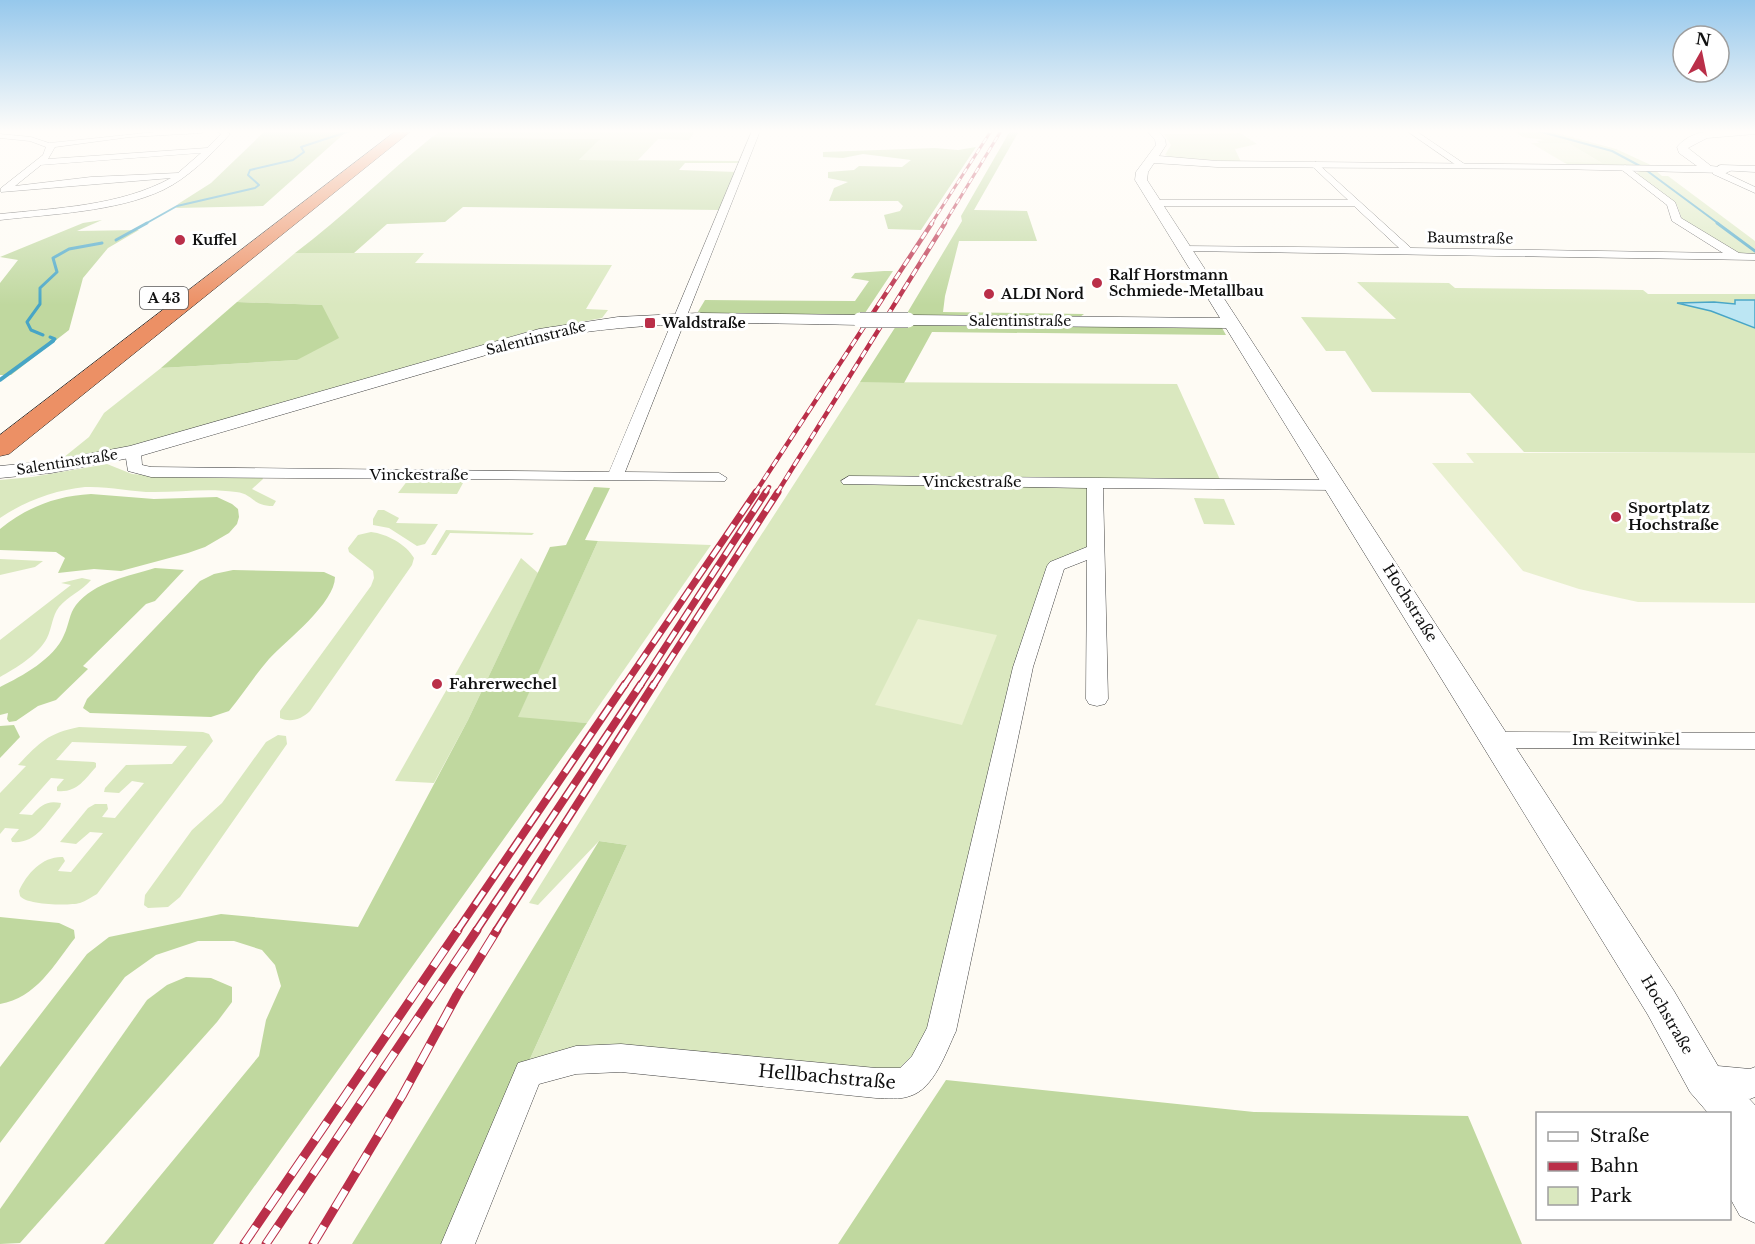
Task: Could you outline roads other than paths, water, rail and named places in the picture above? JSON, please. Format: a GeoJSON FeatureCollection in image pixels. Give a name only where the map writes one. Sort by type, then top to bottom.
{"type":"FeatureCollection","features":[{"type":"Feature","properties":{"kind":"highway","name":"A 43"},"geometry":{"type":"LineString","coordinates":[[71,368],[305,189]]}},
{"type":"Feature","properties":{"kind":"highway","name":"A 43"},"geometry":{"type":"LineString","coordinates":[[0,448],[332,189]]}},
{"type":"Feature","properties":{"kind":"street"},"geometry":{"type":"LineString","coordinates":[[2,192],[24,189]]}},
{"type":"Feature","properties":{"kind":"street"},"geometry":{"type":"LineString","coordinates":[[0,218],[120,199],[154,189]]}},
{"type":"Feature","properties":{"kind":"street"},"geometry":{"type":"LineString","coordinates":[[615,476],[733,189]]}},
{"type":"Feature","properties":{"kind":"street","name":"Hochstraße"},"geometry":{"type":"LineString","coordinates":[[1147,189],[1336,485],[1661,1003],[1709,1096],[1729,1112]]}},
{"type":"Feature","properties":{"kind":"street"},"geometry":{"type":"LineString","coordinates":[[1342,189],[1408,252]]}},
{"type":"Feature","properties":{"kind":"street"},"geometry":{"type":"LineString","coordinates":[[1652,189],[1672,204],[1676,219],[1737,257]]}},
{"type":"Feature","properties":{"kind":"street"},"geometry":{"type":"LineString","coordinates":[[1155,203],[1357,203]]}},
{"type":"Feature","properties":{"kind":"street","name":"Baumstraße"},"geometry":{"type":"LineString","coordinates":[[1185,248],[1755,257]]}},
{"type":"Feature","properties":{"kind":"street","name":"Salentinstraße"},"geometry":{"type":"LineString","coordinates":[[0,472],[51,467],[133,452],[539,334],[608,322],[680,319],[1231,323]]}},
{"type":"Feature","properties":{"kind":"street","name":"Vinckestraße"},"geometry":{"type":"LineString","coordinates":[[133,452],[134,468],[151,472],[720,478]]}},
{"type":"Feature","properties":{"kind":"street","name":"Vinckestraße"},"geometry":{"type":"LineString","coordinates":[[849,482],[1336,485]]}},
{"type":"Feature","properties":{"kind":"street"},"geometry":{"type":"LineString","coordinates":[[1095,483],[1097,699]]}},
{"type":"Feature","properties":{"kind":"street","name":"Hellbachstraße"},"geometry":{"type":"LineString","coordinates":[[458,1244],[529,1073],[576,1060],[621,1058],[876,1083],[907,1083],[923,1066],[940,1031],[1023,667],[1056,566],[1097,549]]}},
{"type":"Feature","properties":{"kind":"street","name":"Im Reitwinkel"},"geometry":{"type":"LineString","coordinates":[[1497,740],[1755,741]]}},
{"type":"Feature","properties":{"kind":"street"},"geometry":{"type":"LineString","coordinates":[[1709,1096],[1755,1082]]}},
{"type":"Feature","properties":{"kind":"street","name":"Hochstraße"},"geometry":{"type":"LineString","coordinates":[[1731,1113],[1747,1126],[1755,1140]]}},
{"type":"Feature","properties":{"kind":"street"},"geometry":{"type":"LineString","coordinates":[[1731,1159],[1755,1201]]}},
{"type":"Feature","properties":{"kind":"water"},"geometry":{"type":"Polygon","coordinates":[[[1735,300],[1755,300],[1755,328],[1711,311],[1677,303],[1735,304],[1735,300]]]}},
{"type":"Feature","properties":{"kind":"waterway"},"geometry":{"type":"LineString","coordinates":[[145,224],[177,206],[250,189]]}},
{"type":"Feature","properties":{"kind":"waterway"},"geometry":{"type":"LineString","coordinates":[[1672,189],[1719,224]]}},
{"type":"Feature","properties":{"kind":"waterway"},"geometry":{"type":"LineString","coordinates":[[116,240],[147,223]]}},
{"type":"Feature","properties":{"kind":"waterway"},"geometry":{"type":"LineString","coordinates":[[1717,223],[1755,251]]}},
{"type":"Feature","properties":{"kind":"waterway"},"geometry":{"type":"LineString","coordinates":[[43,335],[31,330],[27,322],[40,304],[40,288],[57,272],[53,258],[69,249],[102,243]]}},
{"type":"Feature","properties":{"kind":"waterway"},"geometry":{"type":"LineString","coordinates":[[50,337],[55,339],[51,342]]}},
{"type":"Feature","properties":{"kind":"waterway"},"geometry":{"type":"LineString","coordinates":[[0,380],[53,341]]}},
{"type":"Feature","properties":{"kind":"railway"},"geometry":{"type":"LineString","coordinates":[[931,224],[954,189]]}},
{"type":"Feature","properties":{"kind":"railway"},"geometry":{"type":"LineString","coordinates":[[944,224],[965,189]]}},
{"type":"Feature","properties":{"kind":"railway"},"geometry":{"type":"LineString","coordinates":[[755,493],[932,223]]}},
{"type":"Feature","properties":{"kind":"railway"},"geometry":{"type":"LineString","coordinates":[[777,493],[945,223]]}},
{"type":"Feature","properties":{"kind":"railway"},"geometry":{"type":"LineString","coordinates":[[765,493],[769,487]]}},
{"type":"Feature","properties":{"kind":"railway"},"geometry":{"type":"LineString","coordinates":[[624,686],[756,492]]}},
{"type":"Feature","properties":{"kind":"railway"},"geometry":{"type":"LineString","coordinates":[[640,686],[766,492]]}},
{"type":"Feature","properties":{"kind":"railway"},"geometry":{"type":"LineString","coordinates":[[653,686],[778,492]]}},
{"type":"Feature","properties":{"kind":"railway"},"geometry":{"type":"LineString","coordinates":[[457,931],[625,684]]}},
{"type":"Feature","properties":{"kind":"railway"},"geometry":{"type":"LineString","coordinates":[[476,931],[641,684]]}},
{"type":"Feature","properties":{"kind":"railway"},"geometry":{"type":"LineString","coordinates":[[496,931],[654,684]]}},
{"type":"Feature","properties":{"kind":"railway"},"geometry":{"type":"LineString","coordinates":[[244,1244],[458,930]]}},
{"type":"Feature","properties":{"kind":"railway"},"geometry":{"type":"LineString","coordinates":[[266,1244],[477,930]]}},
{"type":"Feature","properties":{"kind":"railway"},"geometry":{"type":"LineString","coordinates":[[313,1244],[402,1096],[457,995],[497,930]]}},
{"type":"Feature","properties":{"kind":"place","name":"Kuffel"},"geometry":{"type":"Point","coordinates":[180,240]}},
{"type":"Feature","properties":{"kind":"place","name":"Ralf Horstmann Schmiede-Metallbau"},"geometry":{"type":"Point","coordinates":[1097,283]}},
{"type":"Feature","properties":{"kind":"place","name":"ALDI Nord"},"geometry":{"type":"Point","coordinates":[989,294]}},
{"type":"Feature","properties":{"kind":"place","name":"Waldstraße"},"geometry":{"type":"Point","coordinates":[650,323]}},
{"type":"Feature","properties":{"kind":"place","name":"Sportplatz Hochstraße"},"geometry":{"type":"Point","coordinates":[1616,517]}},
{"type":"Feature","properties":{"kind":"place","name":"Fahrerwechel"},"geometry":{"type":"Point","coordinates":[437,684]}}]}
